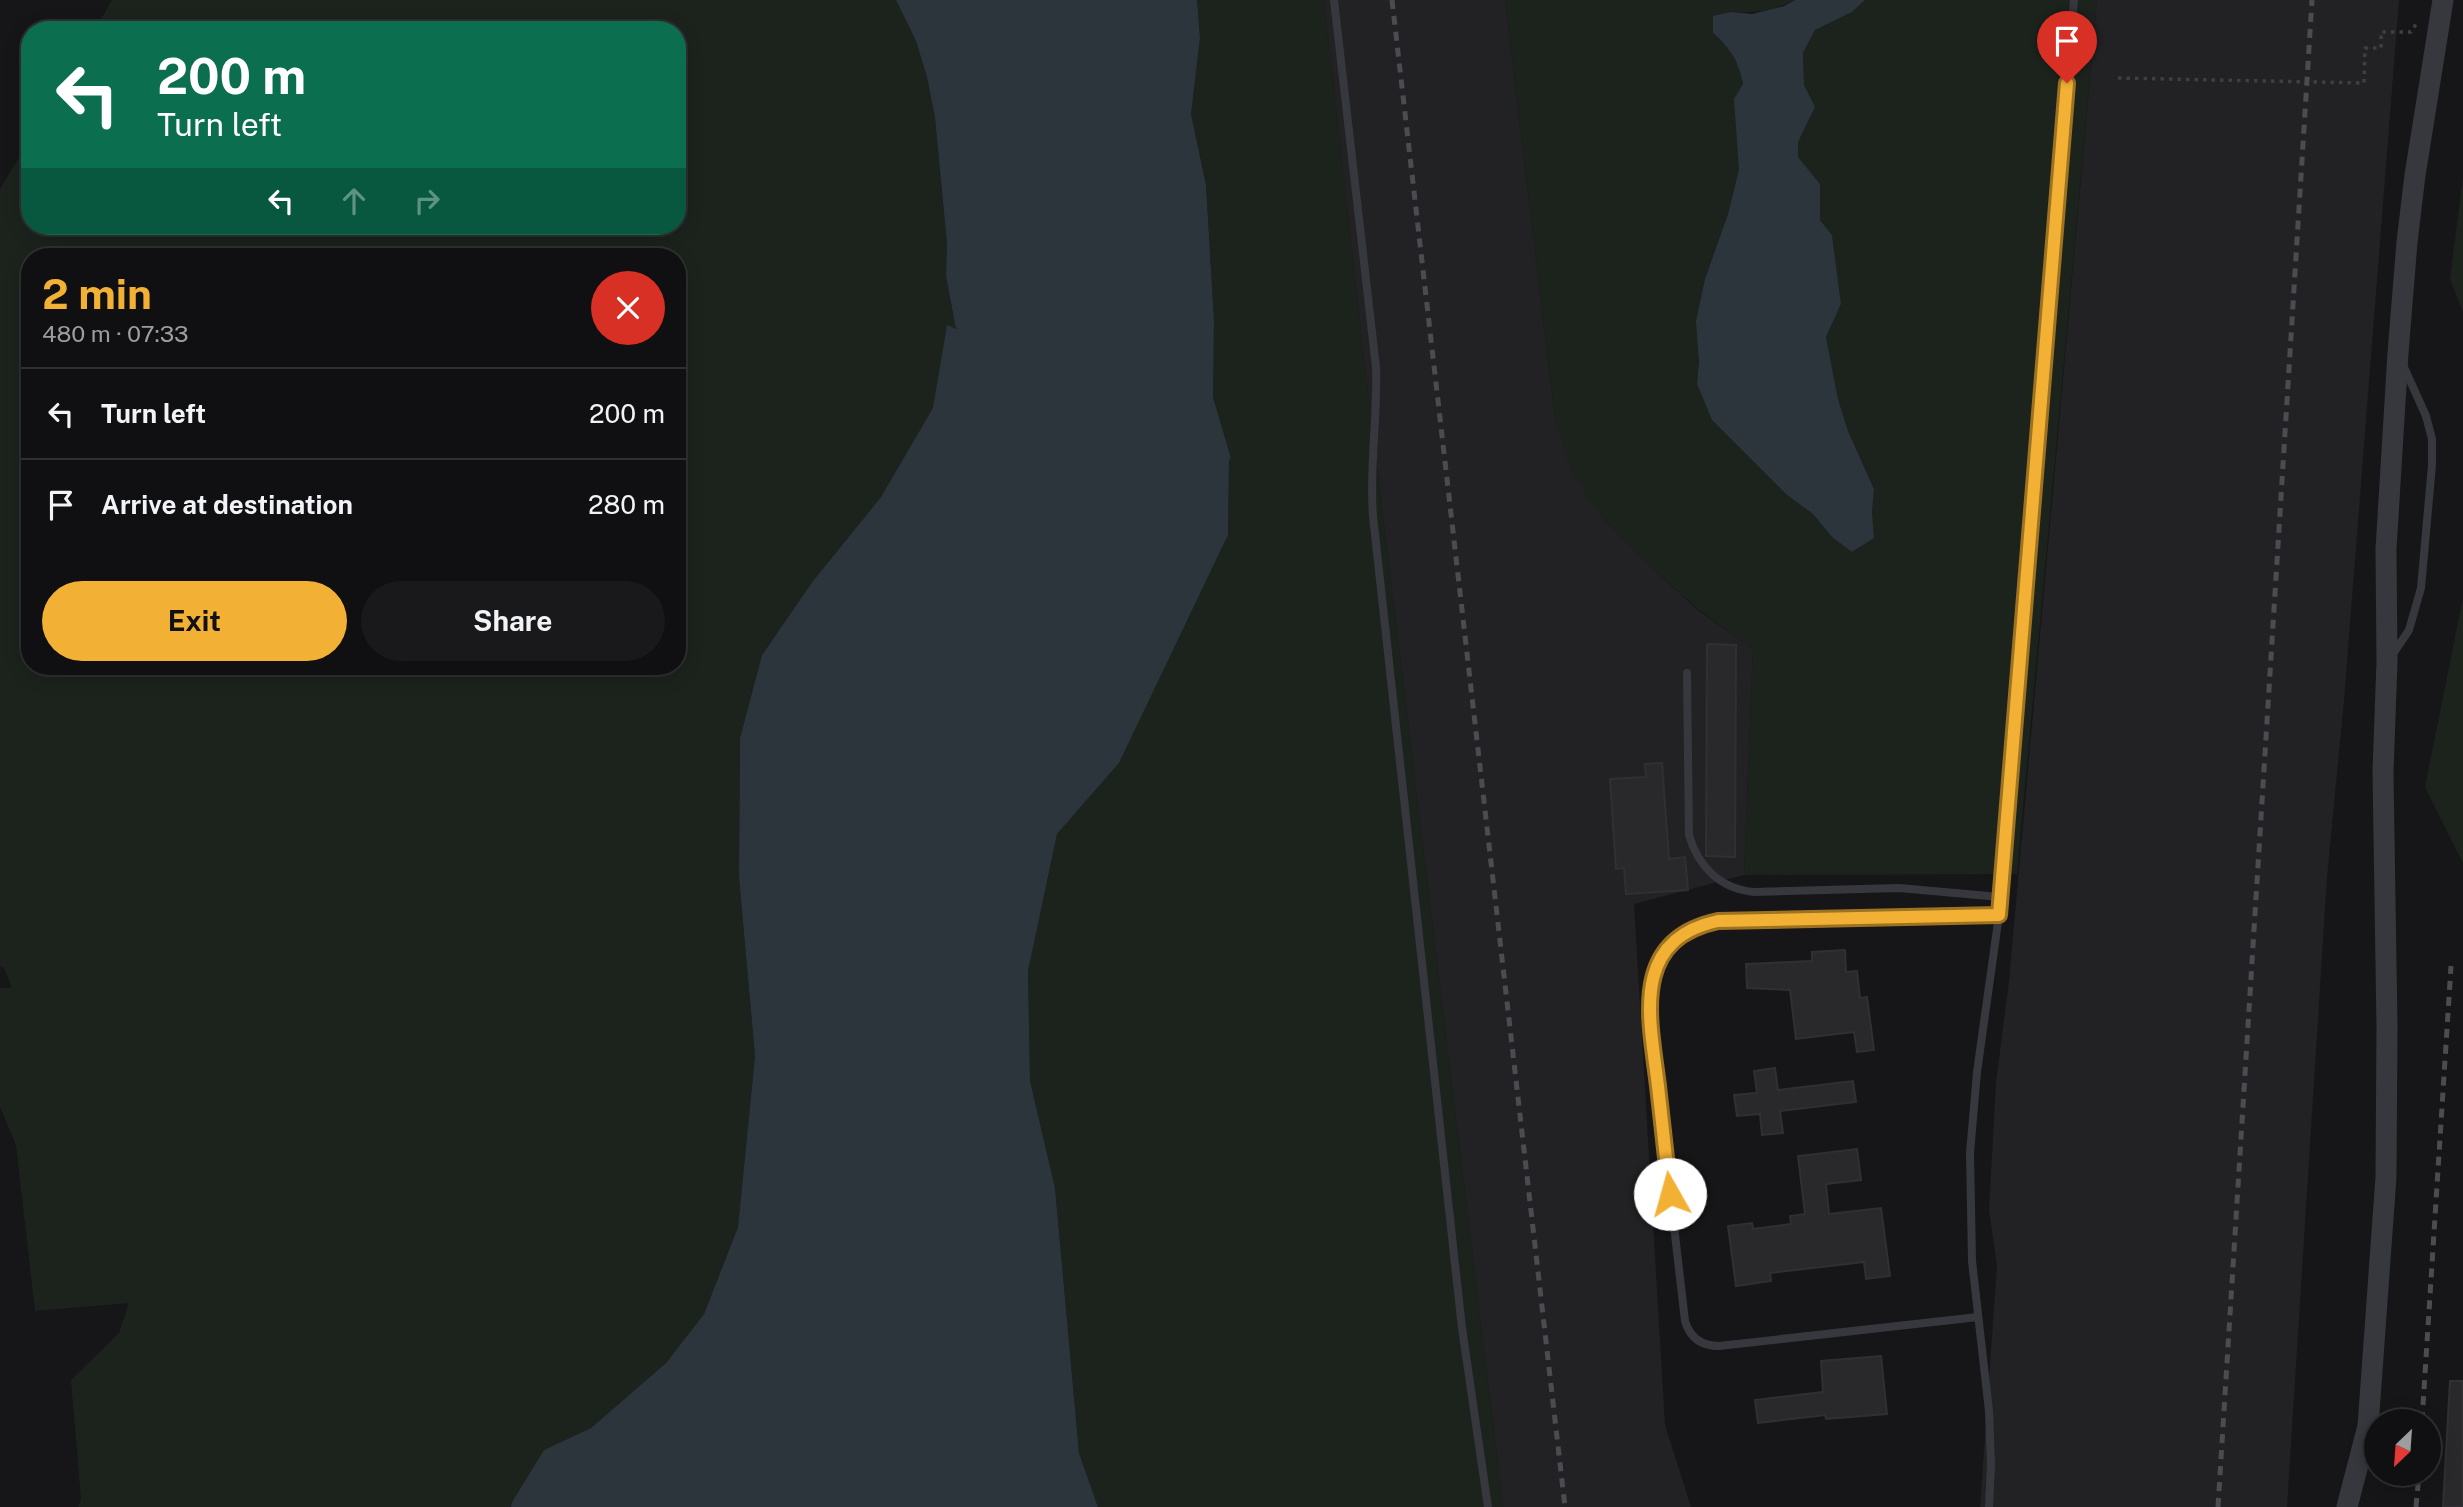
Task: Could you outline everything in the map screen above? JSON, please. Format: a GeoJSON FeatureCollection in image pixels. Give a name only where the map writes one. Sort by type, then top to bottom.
{"type":"FeatureCollection","features":[{"type":"Feature","properties":{"kind":"street"},"geometry":{"type":"LineString","coordinates":[[2347,1507],[2368,1426],[2386,1177],[2387,1027],[2383,772],[2387,662],[2386,549],[2398,353],[2415,175],[2442,5]]}},
{"type":"Feature","properties":{"kind":"lane"},"geometry":{"type":"LineString","coordinates":[[1334,0],[1376,367],[1371,481],[1373,516],[1462,1328],[1488,1507]]}},
{"type":"Feature","properties":{"kind":"lane"},"geometry":{"type":"LineString","coordinates":[[1989,1507],[1989,1411],[1971,1248],[1970,1153],[1977,1072],[1999,915],[2074,0]]}},
{"type":"Feature","properties":{"kind":"lane"},"geometry":{"type":"LineString","coordinates":[[2387,662],[2409,630],[2421,588],[2432,465],[2432,439],[2427,416],[2398,353]]}},
{"type":"Feature","properties":{"kind":"lane"},"geometry":{"type":"LineString","coordinates":[[1687,673],[1689,835],[1697,857],[1718,879],[1732,887],[1754,892],[1891,888],[2000,897]]}},
{"type":"Feature","properties":{"kind":"lane"},"geometry":{"type":"LineString","coordinates":[[1978,1317],[1719,1346],[1707,1345],[1695,1339],[1685,1321],[1648,1001],[1654,975],[1667,951],[1687,933],[1712,923],[1732,920],[1999,915]]}},
{"type":"Feature","properties":{"kind":"path"},"geometry":{"type":"LineString","coordinates":[[2118,78],[2364,83],[2365,48],[2381,48],[2381,32],[2410,32],[2424,11],[2442,5]]}},
{"type":"Feature","properties":{"kind":"shaded area"},"geometry":{"type":"Polygon","coordinates":[[[112,0],[896,0],[916,41],[935,118],[947,244],[946,276],[956,329],[947,326],[934,408],[881,497],[813,581],[762,655],[740,738],[739,877],[755,1056],[738,1227],[704,1314],[666,1363],[591,1428],[544,1450],[511,1507],[78,1507],[81,1499],[71,1380],[119,1333],[129,1303],[35,1311],[16,1145],[0,1107],[0,988],[12,988],[4,968],[0,966],[0,189],[21,154],[21,235],[686,235],[686,21],[100,21],[112,0]]]}},
{"type":"Feature","properties":{"kind":"shaded area"},"geometry":{"type":"Polygon","coordinates":[[[896,0],[1197,0],[1200,38],[1191,114],[1206,185],[1214,321],[1213,397],[1231,458],[1228,535],[1119,763],[1057,834],[1028,971],[1030,1081],[1055,1188],[1079,1453],[1098,1507],[511,1507],[544,1450],[591,1428],[666,1363],[704,1314],[738,1227],[755,1056],[739,877],[740,738],[762,655],[813,581],[881,497],[933,408],[947,325],[956,329],[946,276],[947,244],[935,118],[916,41],[896,0]]]}},
{"type":"Feature","properties":{"kind":"shaded area"},"geometry":{"type":"Polygon","coordinates":[[[1197,0],[1324,0],[1366,376],[1503,1507],[1098,1507],[1079,1453],[1055,1188],[1030,1081],[1028,971],[1057,834],[1119,763],[1228,535],[1231,458],[1213,397],[1214,321],[1206,185],[1191,114],[1200,38],[1197,0]]]}},
{"type":"Feature","properties":{"kind":"shaded area"},"geometry":{"type":"Polygon","coordinates":[[[1324,0],[1505,0],[1555,419],[1600,515],[1699,611],[1753,649],[1744,875],[1634,904],[1665,1425],[1691,1507],[1503,1507],[1366,376],[1324,0]]]}},
{"type":"Feature","properties":{"kind":"shaded area"},"geometry":{"type":"Polygon","coordinates":[[[1505,0],[1795,0],[1764,10],[1731,12],[1713,33],[1729,47],[1740,65],[1743,84],[1739,169],[1728,214],[1705,279],[1697,384],[1712,420],[1787,495],[1813,514],[1832,537],[1853,552],[1874,537],[1874,489],[1848,431],[1838,399],[1826,337],[1841,304],[1832,235],[1820,220],[1820,184],[1798,158],[1798,142],[1815,107],[1804,85],[1803,53],[1815,30],[1852,12],[1865,0],[2097,0],[2017,874],[1744,875],[1753,649],[1699,610],[1650,566],[1600,515],[1570,470],[1555,419],[1505,0]]]}},
{"type":"Feature","properties":{"kind":"shaded area"},"geometry":{"type":"Polygon","coordinates":[[[1795,0],[1865,0],[1852,12],[1815,30],[1803,53],[1804,85],[1815,107],[1798,142],[1798,157],[1820,184],[1820,220],[1832,235],[1841,304],[1826,337],[1838,399],[1848,431],[1874,489],[1874,538],[1852,552],[1832,537],[1813,514],[1787,495],[1712,420],[1697,384],[1699,361],[1696,321],[1705,279],[1728,214],[1739,169],[1734,99],[1743,84],[1733,55],[1713,33],[1713,16],[1731,12],[1752,14],[1784,6],[1795,0]]]}},
{"type":"Feature","properties":{"kind":"shaded area"},"geometry":{"type":"Polygon","coordinates":[[[2097,0],[2399,0],[2344,700],[2327,877],[2287,1507],[1980,1507],[1997,1266],[1989,1210],[1996,1083],[2009,981],[2097,0]]]}},
{"type":"Feature","properties":{"kind":"shaded area"},"geometry":{"type":"Polygon","coordinates":[[[2463,177],[2463,312],[2450,279],[2463,177]]]}},
{"type":"Feature","properties":{"kind":"shaded area"},"geometry":{"type":"Polygon","coordinates":[[[2463,598],[2463,863],[2425,787],[2463,598]]]}},
{"type":"Feature","properties":{"kind":"building"},"geometry":{"type":"Polygon","coordinates":[[[1707,644],[1736,645],[1735,857],[1706,856],[1707,644]]]}},
{"type":"Feature","properties":{"kind":"building"},"geometry":{"type":"Polygon","coordinates":[[[1662,763],[1669,859],[1685,857],[1688,890],[1626,894],[1624,868],[1616,869],[1610,779],[1646,777],[1645,764],[1662,763]]]}},
{"type":"Feature","properties":{"kind":"building"},"geometry":{"type":"Polygon","coordinates":[[[1845,950],[1846,972],[1857,971],[1860,998],[1867,997],[1874,1050],[1857,1052],[1854,1032],[1796,1039],[1790,990],[1747,988],[1746,964],[1812,961],[1812,952],[1845,950]]]}},
{"type":"Feature","properties":{"kind":"building"},"geometry":{"type":"Polygon","coordinates":[[[1775,1068],[1778,1090],[1853,1081],[1856,1102],[1780,1111],[1783,1133],[1762,1135],[1760,1114],[1737,1116],[1734,1095],[1757,1093],[1754,1071],[1775,1068]]]}},
{"type":"Feature","properties":{"kind":"building"},"geometry":{"type":"Polygon","coordinates":[[[1857,1149],[1861,1180],[1826,1184],[1829,1214],[1881,1208],[1890,1276],[1866,1279],[1864,1262],[1770,1273],[1771,1281],[1736,1286],[1728,1226],[1752,1223],[1753,1229],[1791,1224],[1790,1216],[1805,1214],[1798,1156],[1857,1149]]]}},
{"type":"Feature","properties":{"kind":"building"},"geometry":{"type":"Polygon","coordinates":[[[1881,1356],[1887,1414],[1826,1419],[1825,1415],[1758,1423],[1755,1400],[1823,1392],[1821,1361],[1881,1356]]]}},
{"type":"Feature","properties":{"kind":"building"},"geometry":{"type":"Polygon","coordinates":[[[2450,1381],[2463,1381],[2463,1507],[2443,1507],[2450,1381]]]}},
{"type":"Feature","properties":{"kind":"railway"},"geometry":{"type":"LineString","coordinates":[[1392,0],[1565,1507]]}},
{"type":"Feature","properties":{"kind":"railway"},"geometry":{"type":"LineString","coordinates":[[2218,1507],[2312,0]]}},
{"type":"Feature","properties":{"kind":"railway"},"geometry":{"type":"LineString","coordinates":[[2423,1409],[2451,966]]}},
{"type":"Feature","properties":{"kind":"railway"},"geometry":{"type":"LineString","coordinates":[[2416,1507],[2418,1486]]}},
{"type":"Feature","properties":{"kind":"route"},"geometry":{"type":"LineString","coordinates":[[1670,1194],[1648,1001],[1656,968],[1676,942],[1687,933],[1718,921],[1999,915],[2067,83]]}}]}
